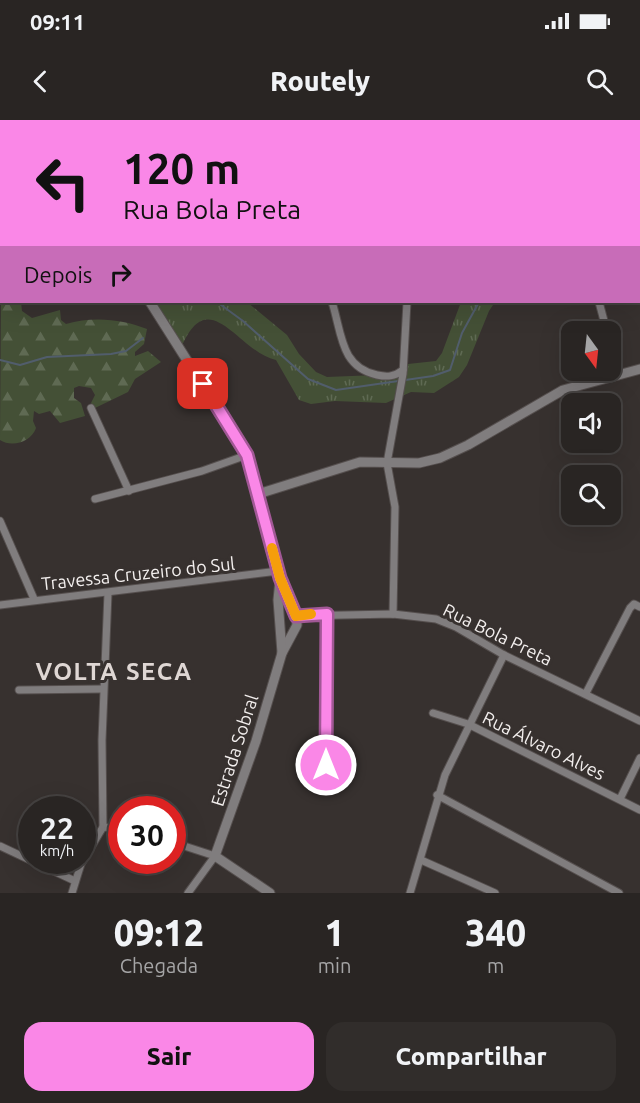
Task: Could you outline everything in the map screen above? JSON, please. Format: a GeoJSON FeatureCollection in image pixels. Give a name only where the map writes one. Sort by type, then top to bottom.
{"type":"FeatureCollection","features":[{"type":"Feature","properties":{"kind":"street","name":"Estrada Sobral"},"geometry":{"type":"LineString","coordinates":[[151,303],[247,455],[279,574],[296,616],[295,631],[282,653],[251,755],[215,856]]}},
{"type":"Feature","properties":{"kind":"street"},"geometry":{"type":"LineString","coordinates":[[332,303],[347,357],[355,367],[384,377],[403,372]]}},
{"type":"Feature","properties":{"kind":"street"},"geometry":{"type":"LineString","coordinates":[[393,614],[395,507],[387,463],[403,372],[407,303]]}},
{"type":"Feature","properties":{"kind":"street"},"geometry":{"type":"LineString","coordinates":[[599,303],[604,321]]}},
{"type":"Feature","properties":{"kind":"street"},"geometry":{"type":"LineString","coordinates":[[621,373],[640,369]]}},
{"type":"Feature","properties":{"kind":"street"},"geometry":{"type":"LineString","coordinates":[[258,494],[360,462],[419,464],[440,459],[563,390],[592,381]]}},
{"type":"Feature","properties":{"kind":"street"},"geometry":{"type":"LineString","coordinates":[[91,408],[129,491]]}},
{"type":"Feature","properties":{"kind":"street"},"geometry":{"type":"LineString","coordinates":[[96,499],[247,455]]}},
{"type":"Feature","properties":{"kind":"street"},"geometry":{"type":"LineString","coordinates":[[0,521],[34,599]]}},
{"type":"Feature","properties":{"kind":"street","name":"Estrada Sobral"},"geometry":{"type":"LineString","coordinates":[[279,574],[278,600],[282,653]]}},
{"type":"Feature","properties":{"kind":"street","name":"Travessa Cruzeiro do Sul"},"geometry":{"type":"LineString","coordinates":[[0,605],[34,599],[108,594],[279,574]]}},
{"type":"Feature","properties":{"kind":"street"},"geometry":{"type":"LineString","coordinates":[[72,893],[75,881],[103,827],[104,689],[108,594]]}},
{"type":"Feature","properties":{"kind":"street"},"geometry":{"type":"LineString","coordinates":[[278,600],[290,600]]}},
{"type":"Feature","properties":{"kind":"street"},"geometry":{"type":"LineString","coordinates":[[586,693],[630,608],[637,605]]}},
{"type":"Feature","properties":{"kind":"street"},"geometry":{"type":"LineString","coordinates":[[326,786],[327,614]]}},
{"type":"Feature","properties":{"kind":"street","name":"Rua Bola Preta"},"geometry":{"type":"LineString","coordinates":[[296,616],[393,614],[436,619],[640,721]]}},
{"type":"Feature","properties":{"kind":"street"},"geometry":{"type":"LineString","coordinates":[[280,630],[295,631]]}},
{"type":"Feature","properties":{"kind":"street"},"geometry":{"type":"LineString","coordinates":[[410,893],[421,860],[437,795],[468,724],[504,655]]}},
{"type":"Feature","properties":{"kind":"street"},"geometry":{"type":"LineString","coordinates":[[19,690],[104,689]]}},
{"type":"Feature","properties":{"kind":"street","name":"Rua Álvaro Alves"},"geometry":{"type":"LineString","coordinates":[[433,713],[468,724],[640,810]]}},
{"type":"Feature","properties":{"kind":"street"},"geometry":{"type":"LineString","coordinates":[[620,799],[640,758]]}},
{"type":"Feature","properties":{"kind":"street"},"geometry":{"type":"LineString","coordinates":[[437,795],[619,893]]}},
{"type":"Feature","properties":{"kind":"street"},"geometry":{"type":"LineString","coordinates":[[103,827],[108,828]]}},
{"type":"Feature","properties":{"kind":"street"},"geometry":{"type":"LineString","coordinates":[[0,846],[18,854]]}},
{"type":"Feature","properties":{"kind":"street"},"geometry":{"type":"LineString","coordinates":[[186,847],[215,856],[270,893]]}},
{"type":"Feature","properties":{"kind":"street"},"geometry":{"type":"LineString","coordinates":[[188,893],[215,856]]}},
{"type":"Feature","properties":{"kind":"street"},"geometry":{"type":"LineString","coordinates":[[421,860],[495,893]]}},
{"type":"Feature","properties":{"kind":"street"},"geometry":{"type":"LineString","coordinates":[[60,874],[75,881]]}},
{"type":"Feature","properties":{"kind":"green space"},"geometry":{"type":"Polygon","coordinates":[[[1,303],[21,303],[22,311],[32,318],[60,310],[61,320],[66,324],[87,320],[107,320],[147,329],[144,344],[135,352],[135,356],[148,351],[161,362],[135,379],[128,392],[95,408],[91,403],[95,395],[91,388],[79,386],[74,388],[74,398],[81,403],[85,416],[60,423],[50,411],[39,414],[34,411],[33,421],[36,428],[30,437],[15,443],[0,440],[1,303]]]}},
{"type":"Feature","properties":{"kind":"green space"},"geometry":{"type":"Polygon","coordinates":[[[166,303],[248,303],[287,335],[299,354],[316,372],[327,377],[377,375],[390,373],[408,364],[436,361],[442,353],[461,303],[494,303],[467,365],[459,377],[434,393],[411,392],[386,403],[335,401],[311,404],[299,400],[276,360],[262,354],[225,326],[213,320],[202,320],[192,329],[181,348],[153,307],[166,303]]]}},
{"type":"Feature","properties":{"kind":"waterway"},"geometry":{"type":"LineString","coordinates":[[218,303],[243,321],[308,379],[336,390],[433,376],[450,370],[462,333],[478,303]]}},
{"type":"Feature","properties":{"kind":"waterway"},"geometry":{"type":"LineString","coordinates":[[0,360],[20,365],[47,357],[111,354],[126,351],[143,338]]}},
{"type":"Feature","properties":{"kind":"slow traffic"},"geometry":{"type":"LineString","coordinates":[[272,548],[280,578],[296,616],[311,614]]}},
{"type":"Feature","properties":{"kind":"district","name":"VOLTA SECA"},"geometry":{"type":"Point","coordinates":[114,671]}},
{"type":"Feature","properties":{"kind":"route"},"geometry":{"type":"LineString","coordinates":[[203,384],[247,455],[280,578],[296,616],[327,614],[326,765]]}}]}
